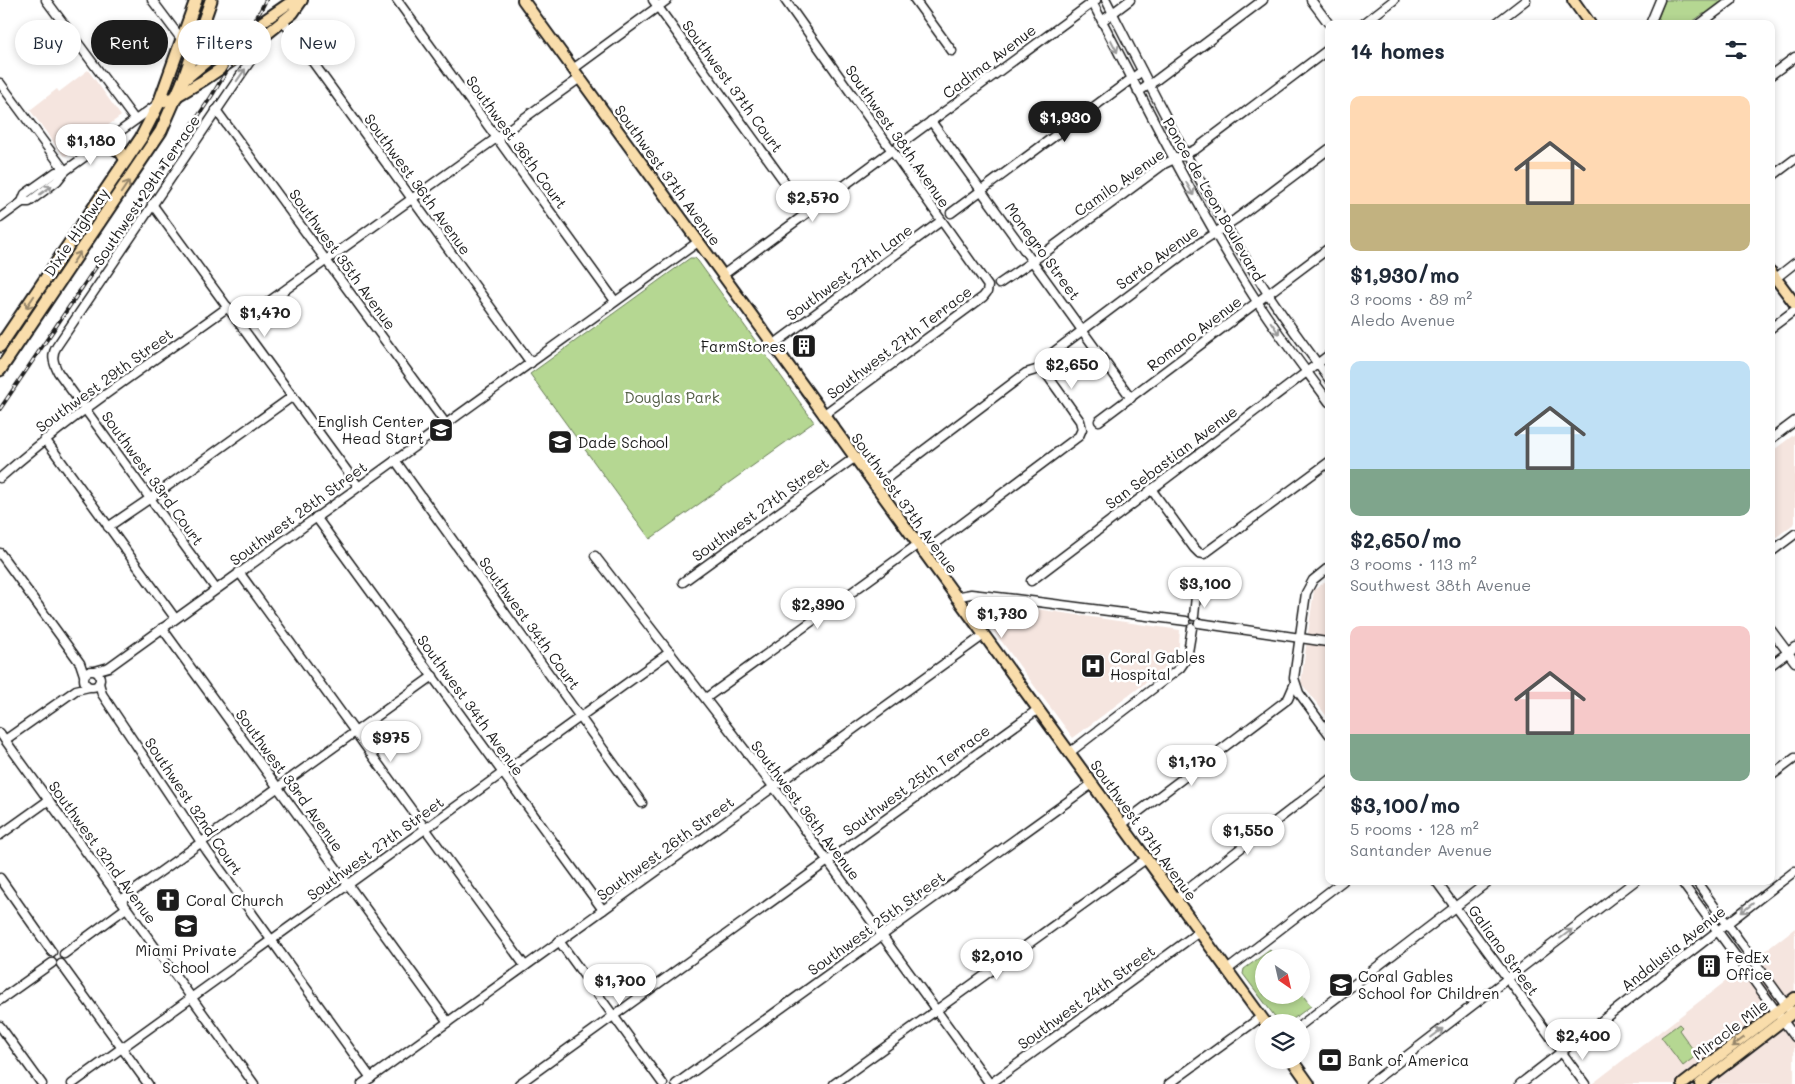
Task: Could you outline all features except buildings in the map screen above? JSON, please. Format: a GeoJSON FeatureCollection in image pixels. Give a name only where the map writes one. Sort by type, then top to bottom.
{"type":"FeatureCollection","features":[{"type":"Feature","properties":{"kind":"highway"},"geometry":{"type":"LineString","coordinates":[[189,20],[196,0]]}},
{"type":"Feature","properties":{"kind":"highway","name":"Dixie Highway"},"geometry":{"type":"LineString","coordinates":[[0,370],[162,131],[183,81],[210,0]]}},
{"type":"Feature","properties":{"kind":"highway"},"geometry":{"type":"LineString","coordinates":[[1,344],[140,138],[159,104],[178,51]]}},
{"type":"Feature","properties":{"kind":"highway"},"geometry":{"type":"LineString","coordinates":[[105,142],[118,149],[126,160]]}},
{"type":"Feature","properties":{"kind":"main road"},"geometry":{"type":"LineString","coordinates":[[159,104],[212,57],[288,4],[302,0]]}},
{"type":"Feature","properties":{"kind":"main road"},"geometry":{"type":"LineString","coordinates":[[284,20],[293,13],[302,0]]}},
{"type":"Feature","properties":{"kind":"main road","name":"Southwest 37th Avenue"},"geometry":{"type":"LineString","coordinates":[[523,0],[1259,1014]]}},
{"type":"Feature","properties":{"kind":"main road"},"geometry":{"type":"LineString","coordinates":[[1573,0],[1587,20]]}},
{"type":"Feature","properties":{"kind":"main road"},"geometry":{"type":"LineString","coordinates":[[271,31],[281,23]]}},
{"type":"Feature","properties":{"kind":"main road"},"geometry":{"type":"LineString","coordinates":[[159,104],[177,96],[226,65]]}},
{"type":"Feature","properties":{"kind":"main road"},"geometry":{"type":"LineString","coordinates":[[1775,278],[1795,304]]}},
{"type":"Feature","properties":{"kind":"main road","name":"Miracle Mile"},"geometry":{"type":"LineString","coordinates":[[1683,1084],[1780,1016],[1792,1011],[1795,998]]}},
{"type":"Feature","properties":{"kind":"main road","name":"Miracle Mile"},"geometry":{"type":"LineString","coordinates":[[1700,1084],[1780,1016]]}},
{"type":"Feature","properties":{"kind":"main road"},"geometry":{"type":"LineString","coordinates":[[1299,1069],[1310,1084]]}},
{"type":"Feature","properties":{"kind":"street"},"geometry":{"type":"LineString","coordinates":[[46,0],[135,120]]}},
{"type":"Feature","properties":{"kind":"street"},"geometry":{"type":"LineString","coordinates":[[152,0],[178,35]]}},
{"type":"Feature","properties":{"kind":"street","name":"Southwest 36th Court"},"geometry":{"type":"LineString","coordinates":[[397,0],[615,301]]}},
{"type":"Feature","properties":{"kind":"street"},"geometry":{"type":"LineString","coordinates":[[573,69],[656,3],[667,0]]}},
{"type":"Feature","properties":{"kind":"street","name":"Southwest 38th Avenue"},"geometry":{"type":"LineString","coordinates":[[785,0],[986,282],[988,289]]}},
{"type":"Feature","properties":{"kind":"street"},"geometry":{"type":"LineString","coordinates":[[915,0],[952,51]]}},
{"type":"Feature","properties":{"kind":"street","name":"Ponce de Leon Boulevard"},"geometry":{"type":"LineString","coordinates":[[1106,0],[1149,85],[1226,225],[1268,294],[1325,374]]}},
{"type":"Feature","properties":{"kind":"street"},"geometry":{"type":"LineString","coordinates":[[1102,20],[1130,0]]}},
{"type":"Feature","properties":{"kind":"street"},"geometry":{"type":"LineString","coordinates":[[1138,92],[1263,0]]}},
{"type":"Feature","properties":{"kind":"street"},"geometry":{"type":"LineString","coordinates":[[1311,0],[1326,20]]}},
{"type":"Feature","properties":{"kind":"street"},"geometry":{"type":"LineString","coordinates":[[1368,20],[1394,0]]}},
{"type":"Feature","properties":{"kind":"street"},"geometry":{"type":"LineString","coordinates":[[1500,20],[1526,0]]}},
{"type":"Feature","properties":{"kind":"street"},"geometry":{"type":"LineString","coordinates":[[1652,20],[1660,0]]}},
{"type":"Feature","properties":{"kind":"street"},"geometry":{"type":"LineString","coordinates":[[1705,20],[1732,0]]}},
{"type":"Feature","properties":{"kind":"street","name":"Ponce de Leon Boulevard"},"geometry":{"type":"LineString","coordinates":[[1093,1],[1131,79],[1215,232],[1257,302],[1325,397]]}},
{"type":"Feature","properties":{"kind":"street","name":"Cadima Avenue"},"geometry":{"type":"LineString","coordinates":[[899,145],[1093,1]]}},
{"type":"Feature","properties":{"kind":"street","name":"Southwest 37th Court"},"geometry":{"type":"LineString","coordinates":[[656,3],[807,213]]}},
{"type":"Feature","properties":{"kind":"street","name":"Camilo Avenue"},"geometry":{"type":"LineString","coordinates":[[999,284],[1164,164],[1196,149],[1325,52]]}},
{"type":"Feature","properties":{"kind":"street"},"geometry":{"type":"LineString","coordinates":[[1775,72],[1795,57]]}},
{"type":"Feature","properties":{"kind":"street","name":"Southwest 29th Terrace"},"geometry":{"type":"LineString","coordinates":[[53,358],[57,346],[247,65]]}},
{"type":"Feature","properties":{"kind":"street","name":"Southwest 36th Avenue"},"geometry":{"type":"LineString","coordinates":[[315,65],[530,363]]}},
{"type":"Feature","properties":{"kind":"street"},"geometry":{"type":"LineString","coordinates":[[951,213],[1142,71]]}},
{"type":"Feature","properties":{"kind":"street"},"geometry":{"type":"LineString","coordinates":[[239,323],[580,78]]}},
{"type":"Feature","properties":{"kind":"street"},"geometry":{"type":"LineString","coordinates":[[0,83],[65,171]]}},
{"type":"Feature","properties":{"kind":"street"},"geometry":{"type":"LineString","coordinates":[[0,218],[22,202],[29,202],[58,181],[65,171],[159,104]]}},
{"type":"Feature","properties":{"kind":"street","name":"Southwest 35th Avenue"},"geometry":{"type":"LineString","coordinates":[[216,110],[446,424]]}},
{"type":"Feature","properties":{"kind":"street","name":"Monegro Street"},"geometry":{"type":"LineString","coordinates":[[932,121],[1131,398]]}},
{"type":"Feature","properties":{"kind":"street"},"geometry":{"type":"LineString","coordinates":[[723,275],[891,151]]}},
{"type":"Feature","properties":{"kind":"street","name":"Sarto Avenue"},"geometry":{"type":"LineString","coordinates":[[1051,354],[1325,152]]}},
{"type":"Feature","properties":{"kind":"street"},"geometry":{"type":"LineString","coordinates":[[1775,175],[1795,160]]}},
{"type":"Feature","properties":{"kind":"street"},"geometry":{"type":"LineString","coordinates":[[152,204],[358,486]]}},
{"type":"Feature","properties":{"kind":"street","name":"Southwest 27th Lane"},"geometry":{"type":"LineString","coordinates":[[773,345],[941,221]]}},
{"type":"Feature","properties":{"kind":"street","name":"Southwest 28th Street"},"geometry":{"type":"LineString","coordinates":[[95,684],[109,667],[175,618],[698,242]]}},
{"type":"Feature","properties":{"kind":"street","name":"Romano Avenue"},"geometry":{"type":"LineString","coordinates":[[1099,421],[1325,251]]}},
{"type":"Feature","properties":{"kind":"street"},"geometry":{"type":"LineString","coordinates":[[1775,274],[1795,263]]}},
{"type":"Feature","properties":{"kind":"street","name":"Southwest 27th Terrace"},"geometry":{"type":"LineString","coordinates":[[823,415],[983,297],[988,289]]}},
{"type":"Feature","properties":{"kind":"street","name":"Southwest 29th Street"},"geometry":{"type":"LineString","coordinates":[[0,478],[45,439],[85,409],[228,307]]}},
{"type":"Feature","properties":{"kind":"street"},"geometry":{"type":"LineString","coordinates":[[1775,325],[1795,310]]}},
{"type":"Feature","properties":{"kind":"street","name":"Southwest 33rd Court"},"geometry":{"type":"LineString","coordinates":[[53,358],[58,372],[216,589]]}},
{"type":"Feature","properties":{"kind":"street","name":"San Sebastian Avenue"},"geometry":{"type":"LineString","coordinates":[[1031,581],[1325,358]]}},
{"type":"Feature","properties":{"kind":"street"},"geometry":{"type":"LineString","coordinates":[[706,698],[1076,439],[1082,429],[1080,421],[1045,372],[1039,369],[1026,373],[875,487]]}},
{"type":"Feature","properties":{"kind":"street"},"geometry":{"type":"LineString","coordinates":[[108,526],[293,396]]}},
{"type":"Feature","properties":{"kind":"street"},"geometry":{"type":"LineString","coordinates":[[1775,436],[1795,421]]}},
{"type":"Feature","properties":{"kind":"street"},"geometry":{"type":"LineString","coordinates":[[45,439],[175,618]]}},
{"type":"Feature","properties":{"kind":"street","name":"Southwest 27th Street"},"geometry":{"type":"LineString","coordinates":[[682,582],[854,458]]}},
{"type":"Feature","properties":{"kind":"street","name":"Southwest 34th Court"},"geometry":{"type":"LineString","coordinates":[[395,460],[642,803]]}},
{"type":"Feature","properties":{"kind":"street"},"geometry":{"type":"LineString","coordinates":[[1151,489],[1194,548],[1202,554],[1210,551],[1325,465]]}},
{"type":"Feature","properties":{"kind":"street","name":"Southwest 34th Avenue"},"geometry":{"type":"LineString","coordinates":[[316,517],[603,910]]}},
{"type":"Feature","properties":{"kind":"street"},"geometry":{"type":"LineString","coordinates":[[1775,549],[1795,534]]}},
{"type":"Feature","properties":{"kind":"street"},"geometry":{"type":"LineString","coordinates":[[0,553],[88,674]]}},
{"type":"Feature","properties":{"kind":"street","name":"Southwest 36th Avenue"},"geometry":{"type":"LineString","coordinates":[[595,556],[773,787],[990,1084]]}},
{"type":"Feature","properties":{"kind":"street"},"geometry":{"type":"LineString","coordinates":[[1325,571],[1313,580],[1306,590],[1294,675],[1296,687],[1303,700],[1325,729]]}},
{"type":"Feature","properties":{"kind":"street"},"geometry":{"type":"LineString","coordinates":[[239,572],[525,966]]}},
{"type":"Feature","properties":{"kind":"street"},"geometry":{"type":"LineString","coordinates":[[1198,576],[1194,616],[1199,623]]}},
{"type":"Feature","properties":{"kind":"street"},"geometry":{"type":"LineString","coordinates":[[955,597],[971,594],[1186,621]]}},
{"type":"Feature","properties":{"kind":"street"},"geometry":{"type":"LineString","coordinates":[[1186,621],[1190,616],[1194,616]]}},
{"type":"Feature","properties":{"kind":"street"},"geometry":{"type":"LineString","coordinates":[[1186,621],[1188,627],[1192,628]]}},
{"type":"Feature","properties":{"kind":"street"},"geometry":{"type":"LineString","coordinates":[[1199,623],[1325,642]]}},
{"type":"Feature","properties":{"kind":"street"},"geometry":{"type":"LineString","coordinates":[[1192,628],[1196,628],[1199,623]]}},
{"type":"Feature","properties":{"kind":"street","name":"Southwest 33rd Avenue"},"geometry":{"type":"LineString","coordinates":[[162,628],[448,1022]]}},
{"type":"Feature","properties":{"kind":"street"},"geometry":{"type":"LineString","coordinates":[[1069,753],[1180,668],[1187,658],[1192,628]]}},
{"type":"Feature","properties":{"kind":"street","name":"Southwest 26th Street"},"geometry":{"type":"LineString","coordinates":[[362,1084],[984,635]]}},
{"type":"Feature","properties":{"kind":"street"},"geometry":{"type":"LineString","coordinates":[[1775,635],[1795,662]]}},
{"type":"Feature","properties":{"kind":"street"},"geometry":{"type":"LineString","coordinates":[[1775,662],[1795,647]]}},
{"type":"Feature","properties":{"kind":"street","name":"Southwest 27th Street"},"geometry":{"type":"LineString","coordinates":[[72,1084],[670,652]]}},
{"type":"Feature","properties":{"kind":"street","name":"Southwest 28th Street"},"geometry":{"type":"LineString","coordinates":[[88,674],[109,667]]}},
{"type":"Feature","properties":{"kind":"street"},"geometry":{"type":"LineString","coordinates":[[88,674],[99,674],[95,684]]}},
{"type":"Feature","properties":{"kind":"street"},"geometry":{"type":"LineString","coordinates":[[88,674],[85,684],[95,684]]}},
{"type":"Feature","properties":{"kind":"street"},"geometry":{"type":"LineString","coordinates":[[76,690],[88,674]]}},
{"type":"Feature","properties":{"kind":"street"},"geometry":{"type":"LineString","coordinates":[[121,900],[433,676]]}},
{"type":"Feature","properties":{"kind":"street"},"geometry":{"type":"LineString","coordinates":[[5,740],[76,690],[95,684]]}},
{"type":"Feature","properties":{"kind":"street","name":"Southwest 32nd Court"},"geometry":{"type":"LineString","coordinates":[[95,684],[201,843],[371,1078]]}},
{"type":"Feature","properties":{"kind":"street"},"geometry":{"type":"LineString","coordinates":[[1121,825],[1288,699],[1296,687]]}},
{"type":"Feature","properties":{"kind":"street"},"geometry":{"type":"LineString","coordinates":[[1288,699],[1303,700]]}},
{"type":"Feature","properties":{"kind":"street","name":"Southwest 25th Terrace"},"geometry":{"type":"LineString","coordinates":[[519,1084],[1038,710]]}},
{"type":"Feature","properties":{"kind":"street","name":"Southwest 32nd Avenue"},"geometry":{"type":"LineString","coordinates":[[0,733],[254,1084]]}},
{"type":"Feature","properties":{"kind":"street"},"geometry":{"type":"LineString","coordinates":[[1775,773],[1795,758]]}},
{"type":"Feature","properties":{"kind":"street"},"geometry":{"type":"LineString","coordinates":[[1175,899],[1325,783]]}},
{"type":"Feature","properties":{"kind":"street","name":"Southwest 25th Street"},"geometry":{"type":"LineString","coordinates":[[676,1084],[1092,784]]}},
{"type":"Feature","properties":{"kind":"street"},"geometry":{"type":"LineString","coordinates":[[0,835],[48,800]]}},
{"type":"Feature","properties":{"kind":"street"},"geometry":{"type":"LineString","coordinates":[[834,1084],[1146,859]]}},
{"type":"Feature","properties":{"kind":"street","name":"Andalusia Avenue"},"geometry":{"type":"LineString","coordinates":[[1520,1084],[1795,871]]}},
{"type":"Feature","properties":{"kind":"street"},"geometry":{"type":"LineString","coordinates":[[0,878],[52,952]]}},
{"type":"Feature","properties":{"kind":"street"},"geometry":{"type":"LineString","coordinates":[[1227,970],[1338,885]]}},
{"type":"Feature","properties":{"kind":"street","name":"Galiano Street"},"geometry":{"type":"LineString","coordinates":[[1439,885],[1585,1084]]}},
{"type":"Feature","properties":{"kind":"street"},"geometry":{"type":"LineString","coordinates":[[1310,1018],[1484,885]]}},
{"type":"Feature","properties":{"kind":"street"},"geometry":{"type":"LineString","coordinates":[[1370,1084],[1630,885]]}},
{"type":"Feature","properties":{"kind":"street"},"geometry":{"type":"LineString","coordinates":[[1684,885],[1795,1037]]}},
{"type":"Feature","properties":{"kind":"street"},"geometry":{"type":"LineString","coordinates":[[1699,885],[1792,1011]]}},
{"type":"Feature","properties":{"kind":"street"},"geometry":{"type":"LineString","coordinates":[[64,954],[126,908]]}},
{"type":"Feature","properties":{"kind":"street","name":"Southwest 24th Street"},"geometry":{"type":"LineString","coordinates":[[990,1084],[1199,932]]}},
{"type":"Feature","properties":{"kind":"street"},"geometry":{"type":"LineString","coordinates":[[559,941],[663,1084]]}},
{"type":"Feature","properties":{"kind":"street"},"geometry":{"type":"LineString","coordinates":[[52,952],[58,950],[64,954]]}},
{"type":"Feature","properties":{"kind":"street"},"geometry":{"type":"LineString","coordinates":[[52,952],[50,958],[52,963]]}},
{"type":"Feature","properties":{"kind":"street"},"geometry":{"type":"LineString","coordinates":[[61,964],[65,958],[64,954]]}},
{"type":"Feature","properties":{"kind":"street"},"geometry":{"type":"LineString","coordinates":[[52,963],[61,964]]}},
{"type":"Feature","properties":{"kind":"street"},"geometry":{"type":"LineString","coordinates":[[0,1000],[52,963]]}},
{"type":"Feature","properties":{"kind":"street"},"geometry":{"type":"LineString","coordinates":[[61,964],[148,1084]]}},
{"type":"Feature","properties":{"kind":"street"},"geometry":{"type":"LineString","coordinates":[[1169,1084],[1255,1025]]}},
{"type":"Feature","properties":{"kind":"street"},"geometry":{"type":"LineString","coordinates":[[0,1026],[42,1084]]}},
{"type":"Feature","properties":{"kind":"shaded area"},"geometry":{"type":"Polygon","coordinates":[[[88,70],[121,116],[66,156],[63,155],[30,110],[57,89],[59,92],[88,70]]]}},
{"type":"Feature","properties":{"kind":"shaded area"},"geometry":{"type":"Polygon","coordinates":[[[1795,434],[1795,523],[1775,538],[1775,449],[1795,434]]]}},
{"type":"Feature","properties":{"kind":"shaded area"},"geometry":{"type":"Polygon","coordinates":[[[1325,582],[1325,714],[1301,683],[1314,590],[1325,582]]]}},
{"type":"Feature","properties":{"kind":"shaded area","name":"Coral Gables Hospital"},"geometry":{"type":"Polygon","coordinates":[[[979,605],[1036,609],[1180,630],[1178,658],[1073,738],[979,611],[979,605]]]}},
{"type":"Feature","properties":{"kind":"shaded area"},"geometry":{"type":"Polygon","coordinates":[[[1795,928],[1794,1084],[1592,1084],[1795,928]]]}},
{"type":"Feature","properties":{"kind":"green space"},"geometry":{"type":"Polygon","coordinates":[[[1665,0],[1725,0],[1708,13],[1695,20],[1658,20],[1665,0]]]}},
{"type":"Feature","properties":{"kind":"green space","name":"Douglas Park"},"geometry":{"type":"Polygon","coordinates":[[[690,258],[695,258],[698,261],[814,422],[650,539],[530,374],[690,258]]]}},
{"type":"Feature","properties":{"kind":"green space"},"geometry":{"type":"Polygon","coordinates":[[[1255,961],[1255,990],[1243,974],[1244,969],[1255,961]]]}},
{"type":"Feature","properties":{"kind":"green space"},"geometry":{"type":"Polygon","coordinates":[[[1266,1004],[1309,1004],[1311,1006],[1300,1014],[1273,1014],[1266,1004]]]}},
{"type":"Feature","properties":{"kind":"green space"},"geometry":{"type":"Polygon","coordinates":[[[1679,1024],[1682,1027],[1679,1030],[1697,1055],[1683,1066],[1661,1037],[1679,1024]]]}},
{"type":"Feature","properties":{"kind":"railway"},"geometry":{"type":"LineString","coordinates":[[0,409],[211,97],[242,46],[266,0]]}},
{"type":"Feature","properties":{"kind":"place","name":"FarmStores"},"geometry":{"type":"Point","coordinates":[804,346]}},
{"type":"Feature","properties":{"kind":"place","name":"English Center Head Start"},"geometry":{"type":"Point","coordinates":[441,430]}},
{"type":"Feature","properties":{"kind":"place","name":"Dade School"},"geometry":{"type":"Point","coordinates":[560,442]}},
{"type":"Feature","properties":{"kind":"place","name":"Coral Gables Hospital"},"geometry":{"type":"Point","coordinates":[1093,666]}},
{"type":"Feature","properties":{"kind":"place","name":"Coral Church"},"geometry":{"type":"Point","coordinates":[168,900]}},
{"type":"Feature","properties":{"kind":"place","name":"Miami Private School"},"geometry":{"type":"Point","coordinates":[186,926]}},
{"type":"Feature","properties":{"kind":"place","name":"FedEx Office"},"geometry":{"type":"Point","coordinates":[1709,966]}},
{"type":"Feature","properties":{"kind":"place","name":"Coral Gables School for Children"},"geometry":{"type":"Point","coordinates":[1341,985]}},
{"type":"Feature","properties":{"kind":"place","name":"Bank of America"},"geometry":{"type":"Point","coordinates":[1330,1060]}}]}
